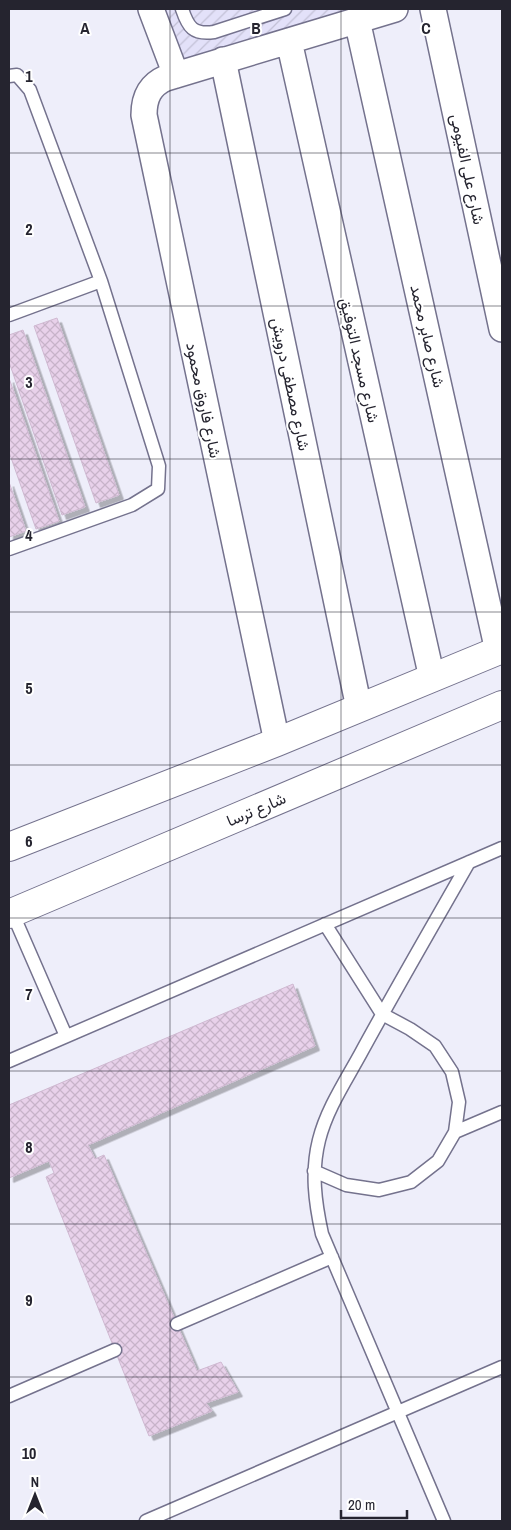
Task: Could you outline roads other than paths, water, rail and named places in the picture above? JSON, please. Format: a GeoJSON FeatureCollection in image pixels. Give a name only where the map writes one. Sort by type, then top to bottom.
{"type":"FeatureCollection","features":[{"type":"Feature","properties":{"kind":"main road"},"geometry":{"type":"LineString","coordinates":[[9,847],[277,742],[500,650]]}},
{"type":"Feature","properties":{"kind":"main road","name":"شارع ترسا"},"geometry":{"type":"LineString","coordinates":[[10,913],[502,704]]}},
{"type":"Feature","properties":{"kind":"street"},"geometry":{"type":"LineString","coordinates":[[151,9],[176,75]]}},
{"type":"Feature","properties":{"kind":"street","name":"شارع فاروق محمود"},"geometry":{"type":"LineString","coordinates":[[277,742],[144,115],[144,105],[151,88],[158,81],[395,9]]}},
{"type":"Feature","properties":{"kind":"street","name":"شارع على الفيومى"},"geometry":{"type":"LineString","coordinates":[[433,9],[502,329]]}},
{"type":"Feature","properties":{"kind":"street","name":"شارع صابر محمد"},"geometry":{"type":"LineString","coordinates":[[357,20],[500,650]]}},
{"type":"Feature","properties":{"kind":"street","name":"شارع مسجد التوفيق"},"geometry":{"type":"LineString","coordinates":[[289,41],[432,678]]}},
{"type":"Feature","properties":{"kind":"street","name":"شارع مصطفى درويش"},"geometry":{"type":"LineString","coordinates":[[223,60],[359,708]]}},
{"type":"Feature","properties":{"kind":"lane"},"geometry":{"type":"LineString","coordinates":[[182,9],[191,28],[202,34],[214,32],[285,9]]}},
{"type":"Feature","properties":{"kind":"lane"},"geometry":{"type":"LineString","coordinates":[[9,76],[17,75],[30,90],[101,281],[159,466],[158,489],[132,505],[9,549]]}},
{"type":"Feature","properties":{"kind":"lane"},"geometry":{"type":"LineString","coordinates":[[9,315],[101,281]]}},
{"type":"Feature","properties":{"kind":"lane"},"geometry":{"type":"LineString","coordinates":[[9,1060],[502,848]]}},
{"type":"Feature","properties":{"kind":"lane"},"geometry":{"type":"LineString","coordinates":[[444,1521],[322,1234],[315,1203],[314,1170],[319,1140],[330,1110],[382,1014],[470,862]]}},
{"type":"Feature","properties":{"kind":"lane"},"geometry":{"type":"LineString","coordinates":[[10,913],[66,1036]]}},
{"type":"Feature","properties":{"kind":"lane"},"geometry":{"type":"LineString","coordinates":[[314,1170],[346,1185],[379,1190],[411,1182],[438,1161],[455,1132],[459,1102],[452,1072],[435,1046],[410,1029],[382,1014],[325,924]]}},
{"type":"Feature","properties":{"kind":"lane"},"geometry":{"type":"LineString","coordinates":[[455,1132],[502,1112]]}},
{"type":"Feature","properties":{"kind":"lane"},"geometry":{"type":"LineString","coordinates":[[177,1324],[332,1257]]}},
{"type":"Feature","properties":{"kind":"lane"},"geometry":{"type":"LineString","coordinates":[[9,1396],[115,1350]]}},
{"type":"Feature","properties":{"kind":"lane"},"geometry":{"type":"LineString","coordinates":[[146,1521],[502,1367]]}}]}
